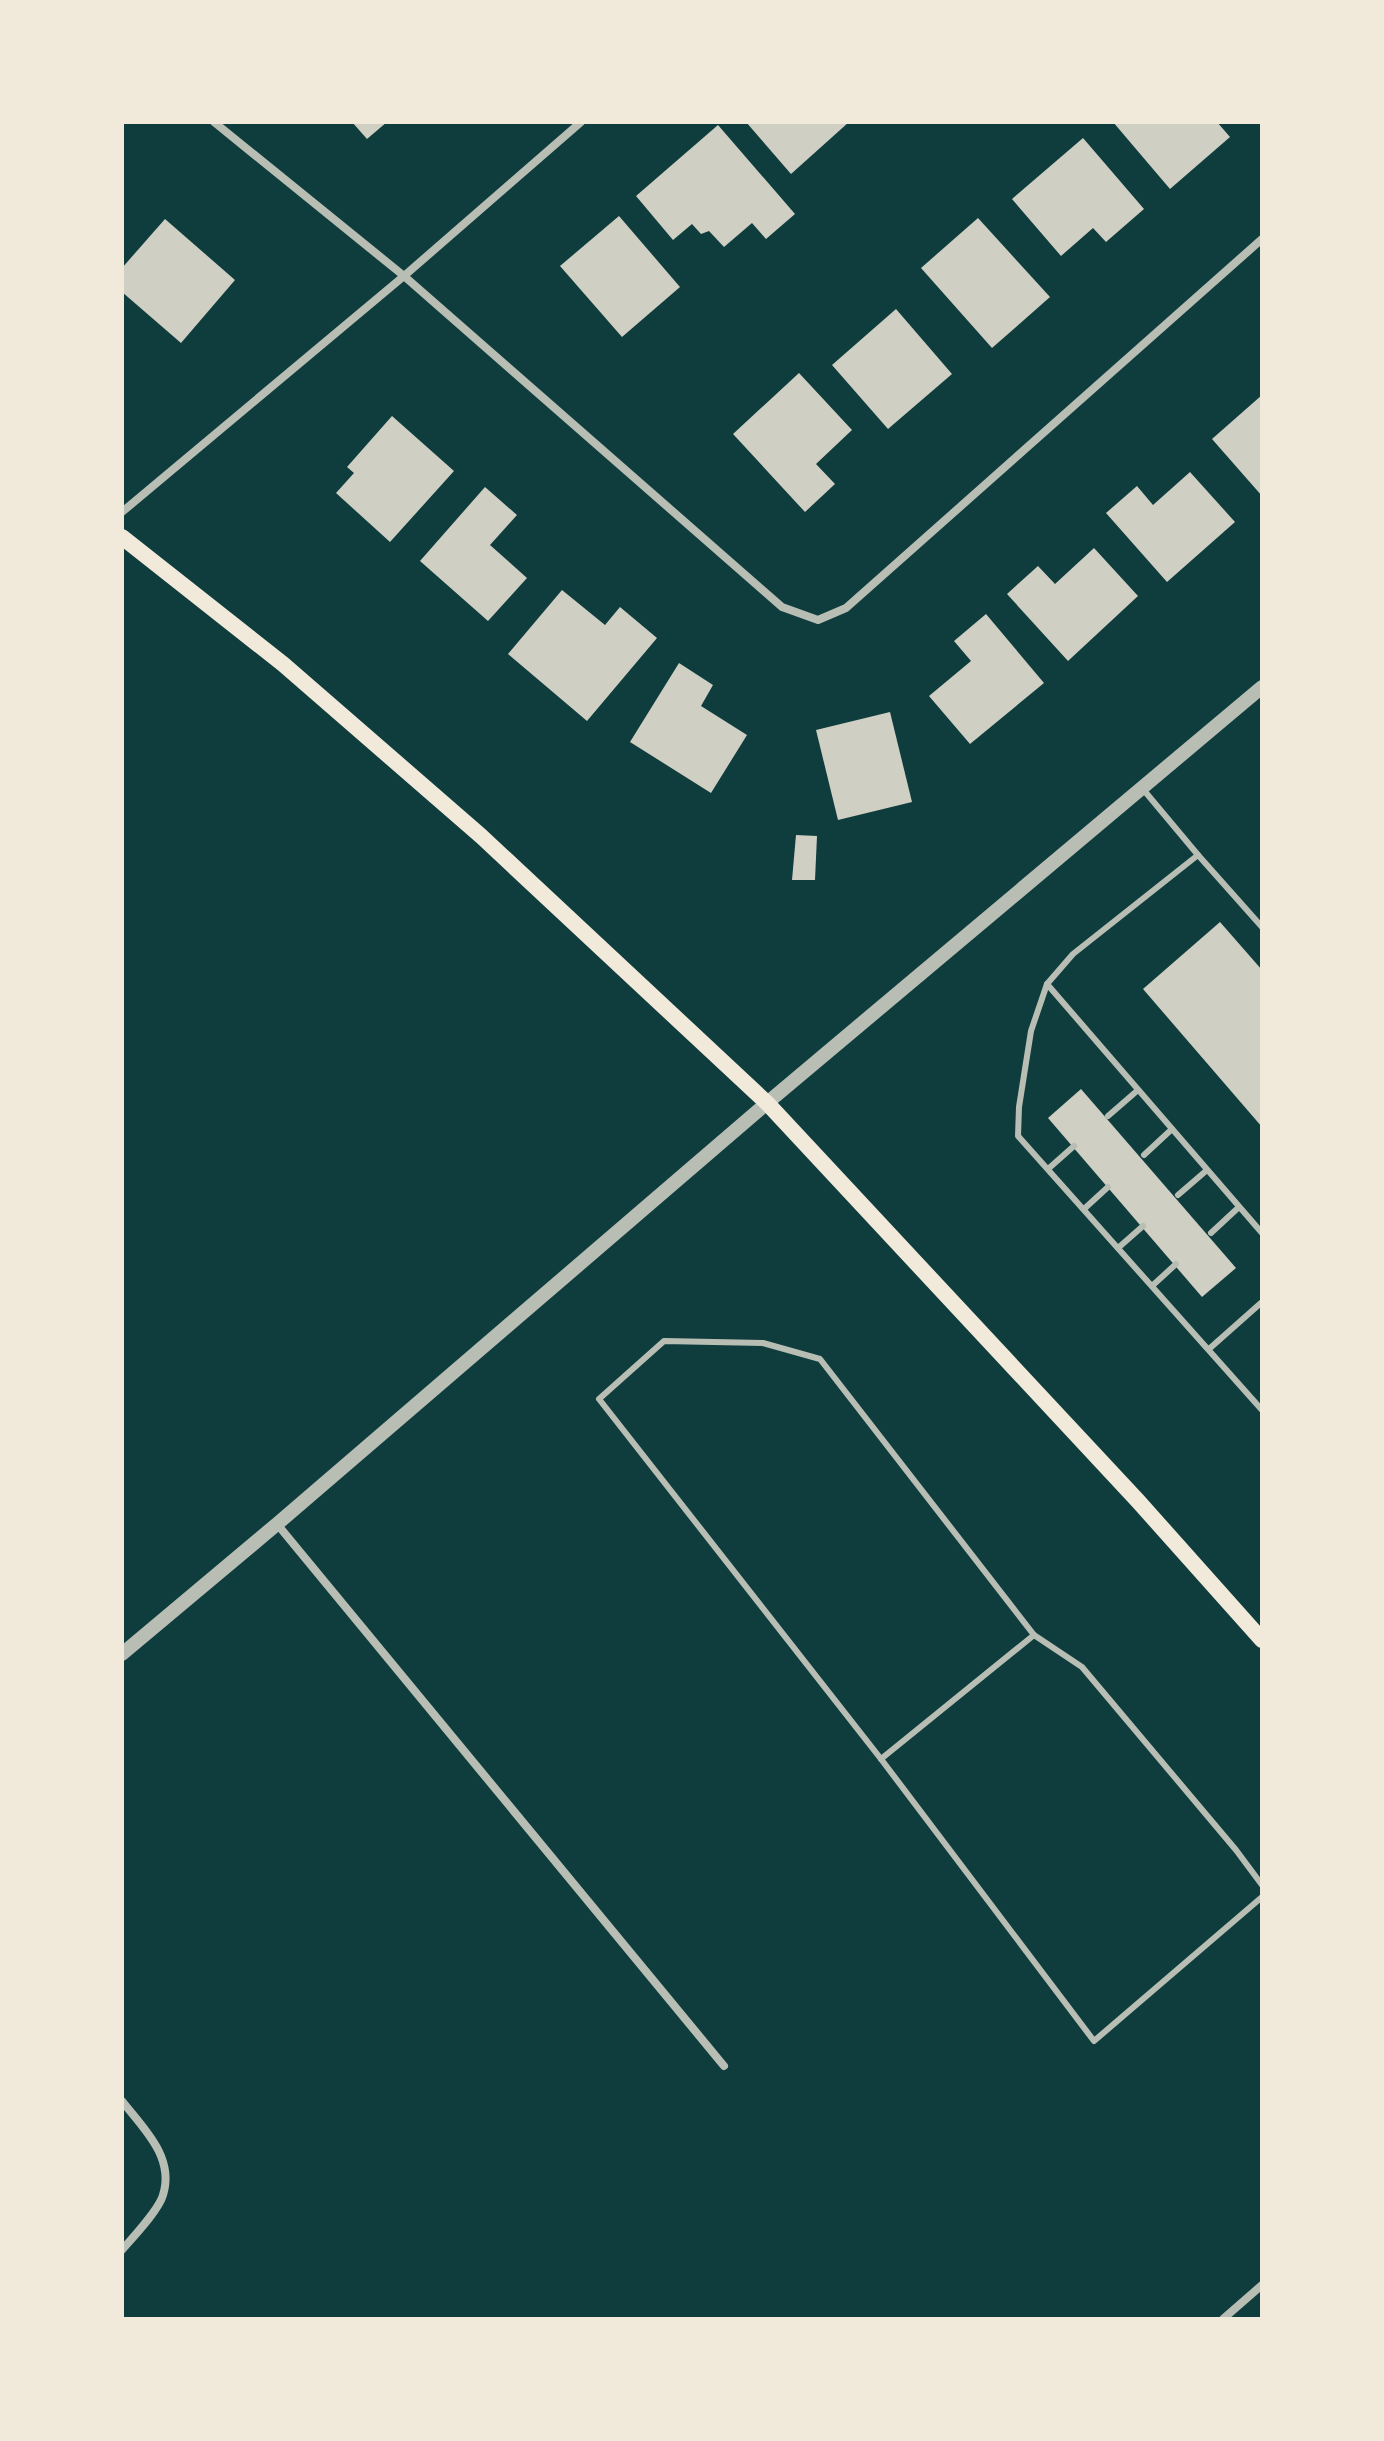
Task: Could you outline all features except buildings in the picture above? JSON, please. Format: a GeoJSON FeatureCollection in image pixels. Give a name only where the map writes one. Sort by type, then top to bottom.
{"type":"FeatureCollection","features":[{"type":"Feature","properties":{"kind":"main road"},"geometry":{"type":"LineString","coordinates":[[122,537],[283,664],[469,826],[767,1103],[1128,1489],[1262,1640]]}},
{"type":"Feature","properties":{"kind":"street"},"geometry":{"type":"LineString","coordinates":[[214,122],[404,276],[782,607],[818,620],[846,608],[1262,239]]}},
{"type":"Feature","properties":{"kind":"street"},"geometry":{"type":"LineString","coordinates":[[122,512],[404,276],[581,122]]}},
{"type":"Feature","properties":{"kind":"street"},"geometry":{"type":"LineString","coordinates":[[122,1654],[767,1103],[1262,687]]}},
{"type":"Feature","properties":{"kind":"street"},"geometry":{"type":"LineString","coordinates":[[277,1524],[724,2066]]}},
{"type":"Feature","properties":{"kind":"street"},"geometry":{"type":"LineString","coordinates":[[122,2101],[154,2142],[165,2165],[163,2196],[122,2250]]}},
{"type":"Feature","properties":{"kind":"street"},"geometry":{"type":"LineString","coordinates":[[1223,2319],[1262,2285]]}},
{"type":"Feature","properties":{"kind":"lane"},"geometry":{"type":"LineString","coordinates":[[1142,788],[1262,927]]}},
{"type":"Feature","properties":{"kind":"lane"},"geometry":{"type":"LineString","coordinates":[[1198,855],[1073,954],[1047,984],[1031,1031],[1019,1107],[1018,1136],[1262,1410]]}},
{"type":"Feature","properties":{"kind":"lane"},"geometry":{"type":"LineString","coordinates":[[1047,984],[1262,1233]]}},
{"type":"Feature","properties":{"kind":"lane"},"geometry":{"type":"LineString","coordinates":[[1108,1116],[1138,1090]]}},
{"type":"Feature","properties":{"kind":"lane"},"geometry":{"type":"LineString","coordinates":[[1144,1155],[1172,1129]]}},
{"type":"Feature","properties":{"kind":"lane"},"geometry":{"type":"LineString","coordinates":[[1048,1169],[1074,1146]]}},
{"type":"Feature","properties":{"kind":"lane"},"geometry":{"type":"LineString","coordinates":[[1178,1195],[1207,1170]]}},
{"type":"Feature","properties":{"kind":"lane"},"geometry":{"type":"LineString","coordinates":[[1084,1209],[1108,1187]]}},
{"type":"Feature","properties":{"kind":"lane"},"geometry":{"type":"LineString","coordinates":[[1211,1233],[1239,1207]]}},
{"type":"Feature","properties":{"kind":"lane"},"geometry":{"type":"LineString","coordinates":[[1118,1248],[1143,1226]]}},
{"type":"Feature","properties":{"kind":"lane"},"geometry":{"type":"LineString","coordinates":[[1152,1286],[1176,1264]]}},
{"type":"Feature","properties":{"kind":"lane"},"geometry":{"type":"LineString","coordinates":[[1209,1349],[1262,1302]]}},
{"type":"Feature","properties":{"kind":"lane"},"geometry":{"type":"LineString","coordinates":[[1262,1885],[1082,1667],[1034,1635],[820,1359],[763,1343],[664,1341],[599,1399],[881,1759],[1094,2041],[1262,1897]]}},
{"type":"Feature","properties":{"kind":"lane"},"geometry":{"type":"LineString","coordinates":[[881,1759],[1034,1635]]}}]}
